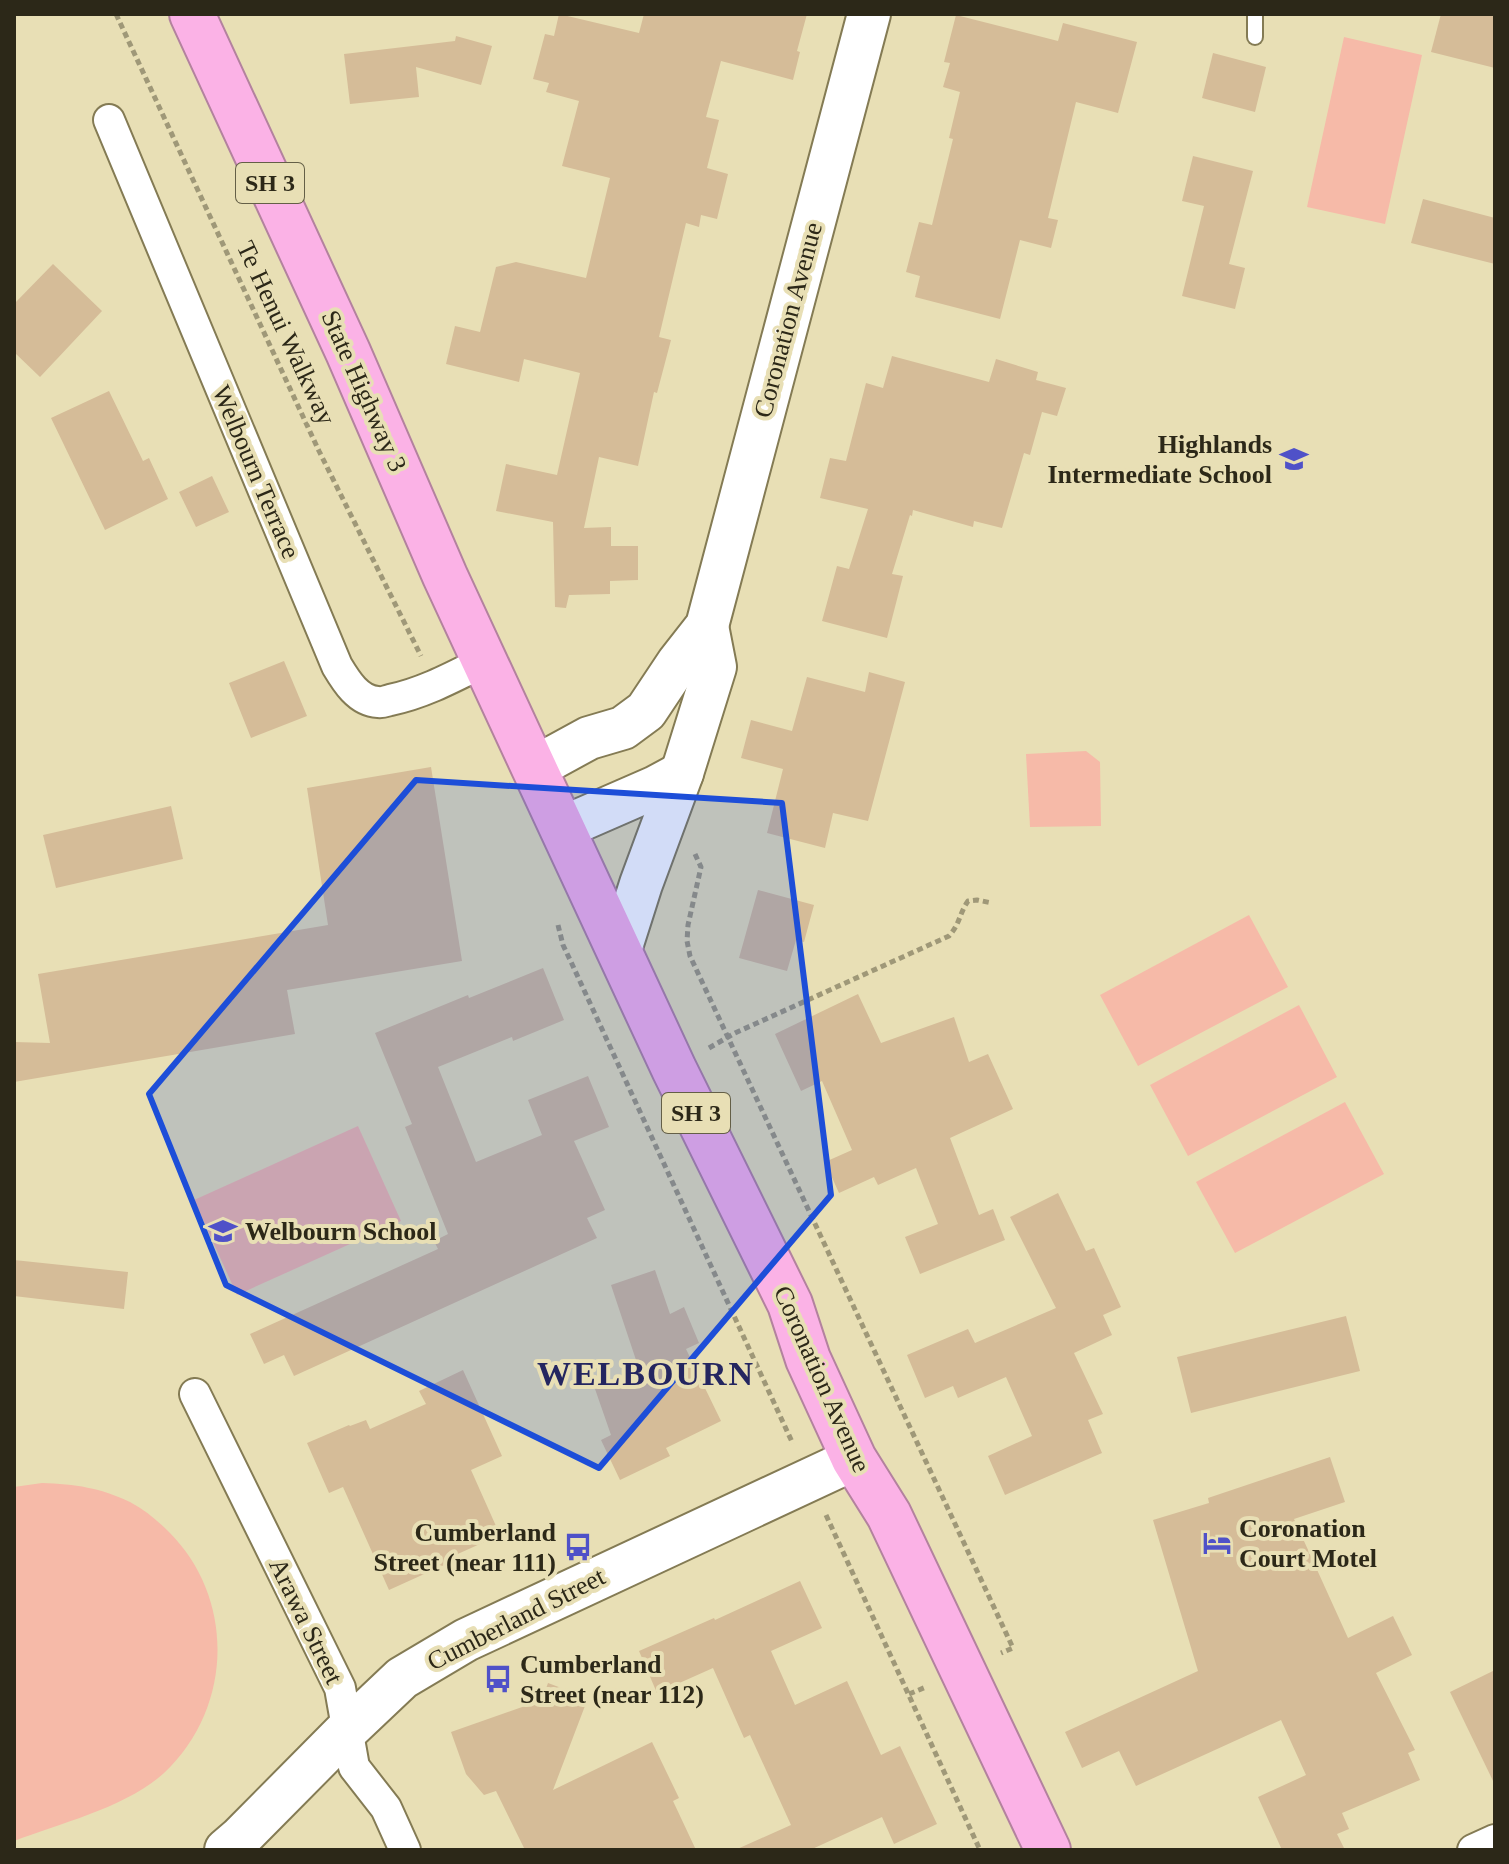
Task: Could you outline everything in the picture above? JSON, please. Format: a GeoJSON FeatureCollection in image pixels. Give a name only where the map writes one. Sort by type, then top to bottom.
{"type":"FeatureCollection","features":[{"type":"Feature","properties":{"kind":"highway","name":"State Highway 3"},"geometry":{"type":"LineString","coordinates":[[192,14],[348,352],[445,576],[534,768]]}},
{"type":"Feature","properties":{"kind":"highway","name":"Coronation Avenue"},"geometry":{"type":"LineString","coordinates":[[534,768],[674,1069],[790,1304],[808,1359],[854,1459],[889,1515],[1048,1850]]}},
{"type":"Feature","properties":{"kind":"main road","name":"Coronation Avenue"},"geometry":{"type":"LineString","coordinates":[[534,768],[589,738],[623,728],[646,711],[707,626],[869,14]]}},
{"type":"Feature","properties":{"kind":"main road","name":"Coronation Avenue"},"geometry":{"type":"LineString","coordinates":[[620,950],[682,773],[715,667],[707,626]]}},
{"type":"Feature","properties":{"kind":"main road"},"geometry":{"type":"LineString","coordinates":[[562,828],[682,773]]}},
{"type":"Feature","properties":{"kind":"main road","name":"Cumberland Street"},"geometry":{"type":"LineString","coordinates":[[226,1850],[402,1678],[466,1640],[854,1459]]}},
{"type":"Feature","properties":{"kind":"street","name":"Welbourn Terrace"},"geometry":{"type":"LineString","coordinates":[[109,120],[337,666],[346,680],[357,694],[378,703],[436,685],[485,661]]}},
{"type":"Feature","properties":{"kind":"street","name":"Arawa Street"},"geometry":{"type":"LineString","coordinates":[[195,1394],[340,1688],[354,1767],[386,1808],[405,1850]]}},
{"type":"Feature","properties":{"kind":"street"},"geometry":{"type":"LineString","coordinates":[[1473,1850],[1495,1840]]}},
{"type":"Feature","properties":{"kind":"lane"},"geometry":{"type":"LineString","coordinates":[[1255,14],[1255,37]]}},
{"type":"Feature","properties":{"kind":"path","name":"Te Henui Walkway"},"geometry":{"type":"LineString","coordinates":[[116,14],[319,451],[424,661]]}},
{"type":"Feature","properties":{"kind":"path"},"geometry":{"type":"LineString","coordinates":[[692,847],[701,867],[688,925],[690,956],[1013,1648],[990,1658]]}},
{"type":"Feature","properties":{"kind":"path"},"geometry":{"type":"LineString","coordinates":[[674,1069],[728,1037],[949,936],[957,927],[960,911],[968,901],[992,903]]}},
{"type":"Feature","properties":{"kind":"path"},"geometry":{"type":"LineString","coordinates":[[555,914],[563,945],[790,1438]]}},
{"type":"Feature","properties":{"kind":"path"},"geometry":{"type":"LineString","coordinates":[[828,1520],[980,1850]]}},
{"type":"Feature","properties":{"kind":"path"},"geometry":{"type":"LineString","coordinates":[[909,1694],[930,1685]]}},
{"type":"Feature","properties":{"kind":"highlighted area"},"geometry":{"type":"Polygon","coordinates":[[[416,780],[782,803],[831,1195],[599,1468],[226,1285],[149,1094],[416,780]]]}},
{"type":"Feature","properties":{"kind":"shaded area"},"geometry":{"type":"Polygon","coordinates":[[[1344,37],[1422,55],[1385,224],[1307,207],[1344,37]]]}},
{"type":"Feature","properties":{"kind":"shaded area"},"geometry":{"type":"Polygon","coordinates":[[[1086,751],[1100,762],[1101,826],[1030,827],[1026,754],[1086,751]]]}},
{"type":"Feature","properties":{"kind":"shaded area"},"geometry":{"type":"Polygon","coordinates":[[[1249,915],[1288,987],[1138,1066],[1100,995],[1249,915]]]}},
{"type":"Feature","properties":{"kind":"shaded area"},"geometry":{"type":"Polygon","coordinates":[[[1299,1005],[1337,1077],[1188,1156],[1150,1085],[1299,1005]]]}},
{"type":"Feature","properties":{"kind":"shaded area"},"geometry":{"type":"Polygon","coordinates":[[[1345,1102],[1384,1174],[1235,1253],[1196,1182],[1345,1102]]]}},
{"type":"Feature","properties":{"kind":"shaded area"},"geometry":{"type":"Polygon","coordinates":[[[358,1126],[401,1221],[237,1295],[194,1200],[358,1126]]]}},
{"type":"Feature","properties":{"kind":"shaded area"},"geometry":{"type":"Polygon","coordinates":[[[42,1483],[109,1493],[136,1505],[165,1528],[191,1559],[206,1589],[215,1621],[218,1653],[214,1686],[203,1717],[187,1747],[164,1773],[113,1805],[14,1841],[14,1487],[42,1483]]]}},
{"type":"Feature","properties":{"kind":"building"},"geometry":{"type":"Polygon","coordinates":[[[559,14],[639,33],[644,14],[807,14],[793,80],[721,61],[706,117],[719,120],[707,168],[728,174],[717,219],[701,215],[699,227],[686,223],[659,337],[671,340],[657,393],[654,392],[638,466],[599,457],[584,528],[611,527],[611,546],[638,546],[638,580],[610,581],[610,594],[569,595],[566,608],[555,607],[553,522],[496,511],[506,464],[557,475],[580,373],[524,359],[519,382],[446,364],[455,326],[480,332],[496,267],[516,262],[586,278],[610,178],[562,166],[579,101],[546,92],[549,83],[533,79],[545,34],[554,36],[559,14]]]}},
{"type":"Feature","properties":{"kind":"building"},"geometry":{"type":"Polygon","coordinates":[[[1441,14],[1495,14],[1495,68],[1431,52],[1441,14]]]}},
{"type":"Feature","properties":{"kind":"building"},"geometry":{"type":"Polygon","coordinates":[[[956,15],[1058,41],[1063,23],[1137,42],[1118,113],[1076,102],[1048,218],[1058,220],[1051,248],[1020,240],[1000,319],[915,297],[920,276],[906,272],[919,222],[932,225],[953,139],[949,138],[960,92],[943,87],[950,63],[944,62],[956,15]]]}},
{"type":"Feature","properties":{"kind":"building"},"geometry":{"type":"Polygon","coordinates":[[[456,36],[492,46],[481,85],[416,67],[419,97],[350,104],[344,54],[455,41],[456,36]]]}},
{"type":"Feature","properties":{"kind":"building"},"geometry":{"type":"Polygon","coordinates":[[[1213,53],[1266,67],[1255,112],[1202,98],[1213,53]]]}},
{"type":"Feature","properties":{"kind":"building"},"geometry":{"type":"Polygon","coordinates":[[[1193,156],[1253,171],[1229,264],[1245,268],[1235,309],[1182,296],[1204,206],[1182,201],[1193,156]]]}},
{"type":"Feature","properties":{"kind":"building"},"geometry":{"type":"Polygon","coordinates":[[[1423,199],[1495,218],[1495,264],[1411,243],[1423,199]]]}},
{"type":"Feature","properties":{"kind":"building"},"geometry":{"type":"Polygon","coordinates":[[[53,264],[102,311],[40,377],[14,352],[14,304],[53,264]]]}},
{"type":"Feature","properties":{"kind":"building"},"geometry":{"type":"Polygon","coordinates":[[[892,356],[989,382],[996,359],[1038,372],[1036,380],[1066,388],[1057,416],[1042,412],[1030,455],[1024,453],[1002,528],[974,521],[973,527],[913,510],[892,574],[903,576],[887,638],[822,621],[837,566],[849,569],[868,509],[820,498],[830,458],[846,461],[866,383],[883,388],[892,356]]]}},
{"type":"Feature","properties":{"kind":"building"},"geometry":{"type":"Polygon","coordinates":[[[109,391],[143,461],[149,458],[168,499],[105,530],[51,418],[109,391]]]}},
{"type":"Feature","properties":{"kind":"building"},"geometry":{"type":"Polygon","coordinates":[[[212,476],[229,512],[196,527],[179,492],[212,476]]]}},
{"type":"Feature","properties":{"kind":"building"},"geometry":{"type":"Polygon","coordinates":[[[284,661],[307,716],[251,738],[229,683],[284,661]]]}},
{"type":"Feature","properties":{"kind":"building"},"geometry":{"type":"Polygon","coordinates":[[[869,672],[905,682],[868,821],[833,813],[825,848],[767,833],[783,769],[741,758],[751,720],[792,731],[807,677],[865,692],[869,672]]]}},
{"type":"Feature","properties":{"kind":"building"},"geometry":{"type":"Polygon","coordinates":[[[431,767],[462,961],[287,990],[295,1034],[14,1082],[14,1042],[50,1043],[38,974],[328,925],[307,788],[431,767]]]}},
{"type":"Feature","properties":{"kind":"building"},"geometry":{"type":"Polygon","coordinates":[[[171,806],[183,859],[56,888],[43,835],[171,806]]]}},
{"type":"Feature","properties":{"kind":"building"},"geometry":{"type":"Polygon","coordinates":[[[758,890],[814,905],[804,942],[796,940],[787,971],[739,958],[758,890]]]}},
{"type":"Feature","properties":{"kind":"building"},"geometry":{"type":"Polygon","coordinates":[[[543,968],[564,1020],[438,1067],[476,1162],[542,1135],[528,1100],[588,1076],[609,1127],[574,1141],[605,1210],[587,1218],[597,1238],[294,1376],[284,1355],[264,1364],[250,1334],[438,1249],[434,1241],[448,1234],[405,1127],[412,1124],[375,1033],[543,968]]]}},
{"type":"Feature","properties":{"kind":"building"},"geometry":{"type":"Polygon","coordinates":[[[858,994],[881,1043],[954,1017],[969,1062],[988,1054],[1013,1109],[950,1138],[979,1215],[993,1209],[1005,1240],[920,1274],[905,1237],[938,1224],[916,1168],[878,1185],[874,1177],[839,1193],[825,1162],[852,1150],[822,1081],[801,1091],[775,1034],[858,994]]]}},
{"type":"Feature","properties":{"kind":"building"},"geometry":{"type":"Polygon","coordinates":[[[1058,1193],[1086,1251],[1094,1248],[1121,1307],[1103,1315],[1112,1335],[1074,1353],[1103,1414],[1088,1420],[1102,1453],[1005,1495],[988,1456],[1032,1436],[1006,1377],[958,1398],[953,1386],[925,1398],[907,1355],[968,1329],[975,1343],[1056,1308],[1010,1217],[1058,1193]]]}},
{"type":"Feature","properties":{"kind":"building"},"geometry":{"type":"Polygon","coordinates":[[[14,1260],[128,1272],[124,1309],[14,1296],[14,1260]]]}},
{"type":"Feature","properties":{"kind":"building"},"geometry":{"type":"Polygon","coordinates":[[[655,1270],[670,1314],[684,1307],[699,1343],[686,1349],[721,1421],[666,1448],[670,1456],[620,1480],[601,1440],[611,1435],[595,1389],[640,1372],[611,1285],[655,1270]]]}},
{"type":"Feature","properties":{"kind":"building"},"geometry":{"type":"Polygon","coordinates":[[[1346,1316],[1360,1371],[1191,1413],[1177,1357],[1346,1316]]]}},
{"type":"Feature","properties":{"kind":"building"},"geometry":{"type":"Polygon","coordinates":[[[463,1370],[502,1456],[471,1470],[500,1535],[451,1557],[453,1561],[389,1590],[343,1487],[329,1493],[307,1443],[366,1420],[370,1429],[426,1404],[419,1391],[463,1370]]]}},
{"type":"Feature","properties":{"kind":"building"},"geometry":{"type":"Polygon","coordinates":[[[1330,1457],[1345,1502],[1294,1519],[1348,1638],[1393,1616],[1412,1655],[1376,1673],[1415,1750],[1408,1753],[1420,1780],[1342,1813],[1349,1829],[1337,1834],[1345,1850],[1282,1850],[1258,1797],[1306,1775],[1281,1720],[1136,1786],[1119,1751],[1082,1768],[1065,1732],[1198,1671],[1153,1520],[1209,1503],[1208,1498],[1330,1457]]]}},
{"type":"Feature","properties":{"kind":"building"},"geometry":{"type":"Polygon","coordinates":[[[800,1581],[822,1628],[771,1651],[795,1705],[847,1681],[881,1755],[900,1746],[937,1824],[894,1844],[882,1817],[810,1850],[735,1850],[791,1825],[750,1735],[744,1738],[713,1668],[657,1693],[639,1651],[800,1581]]]}},
{"type":"Feature","properties":{"kind":"building"},"geometry":{"type":"Polygon","coordinates":[[[1495,1670],[1495,1785],[1450,1692],[1495,1670]]]}},
{"type":"Feature","properties":{"kind":"building"},"geometry":{"type":"Polygon","coordinates":[[[548,1683],[588,1698],[553,1790],[652,1742],[679,1798],[673,1801],[696,1850],[525,1850],[496,1791],[484,1795],[466,1774],[451,1732],[542,1700],[548,1683]]]}},
{"type":"Feature","properties":{"kind":"place","name":"Highlands Intermediate School"},"geometry":{"type":"Point","coordinates":[1294,459]}},
{"type":"Feature","properties":{"kind":"place","name":"Welbourn School"},"geometry":{"type":"Point","coordinates":[223,1231]}},
{"type":"Feature","properties":{"kind":"place","name":"Coronation Court Motel"},"geometry":{"type":"Point","coordinates":[1217,1543]}},
{"type":"Feature","properties":{"kind":"place","name":"Cumberland Street (near 111)"},"geometry":{"type":"Point","coordinates":[578,1547]}},
{"type":"Feature","properties":{"kind":"place","name":"Cumberland Street (near 112)"},"geometry":{"type":"Point","coordinates":[498,1679]}},
{"type":"Feature","properties":{"kind":"district","name":"WELBOURN"},"geometry":{"type":"Point","coordinates":[646,1373]}}]}
